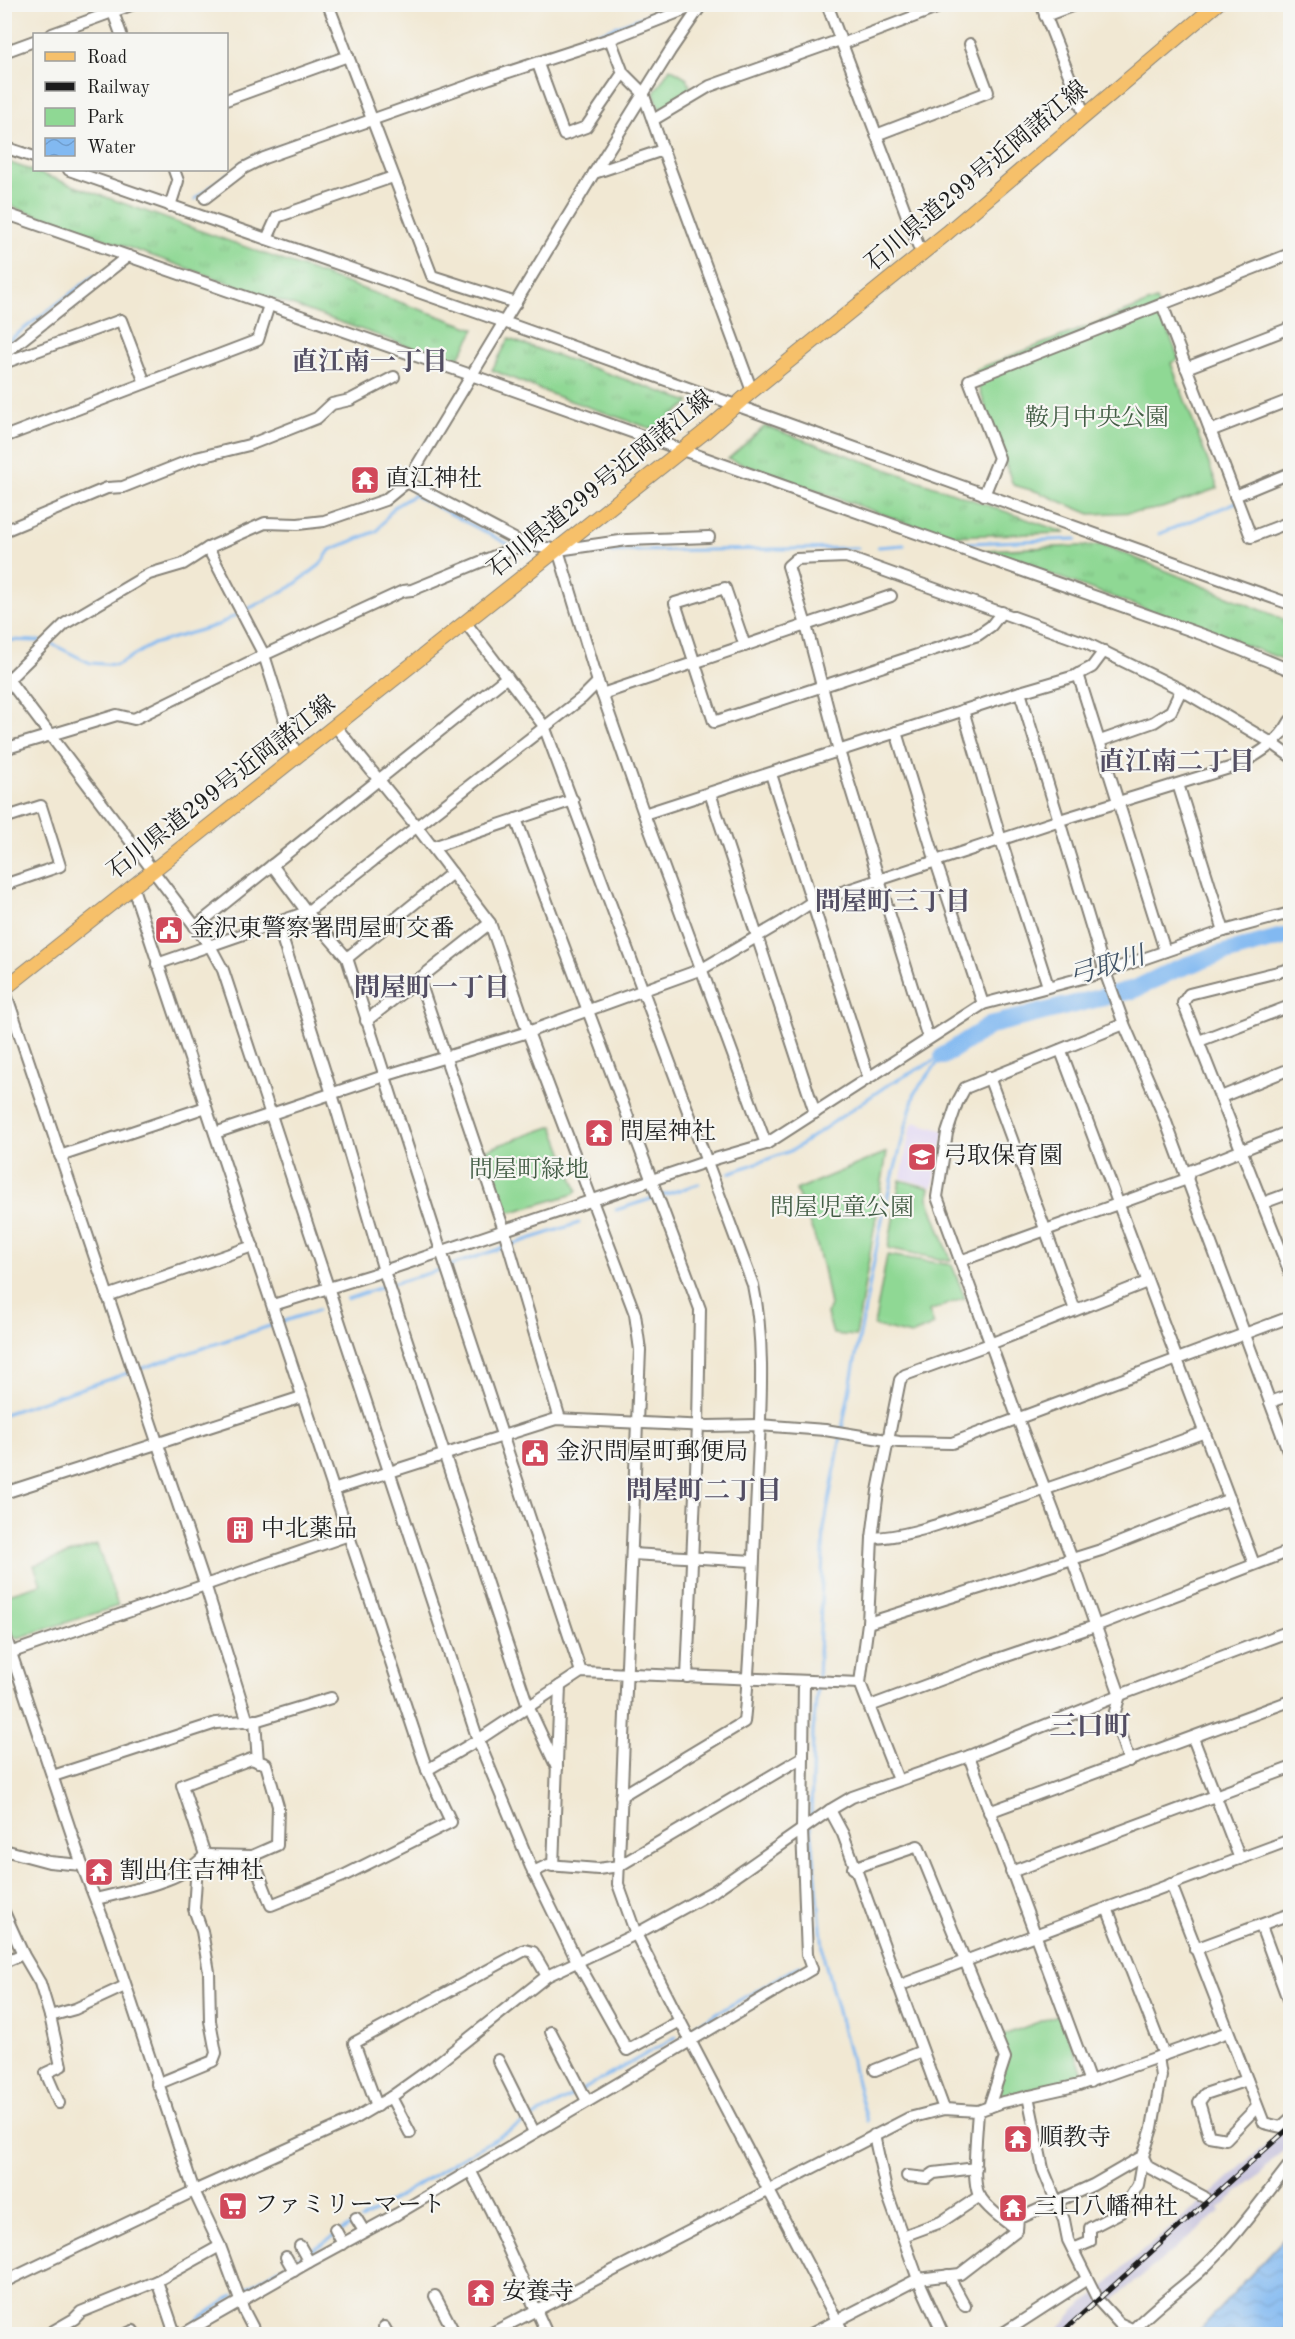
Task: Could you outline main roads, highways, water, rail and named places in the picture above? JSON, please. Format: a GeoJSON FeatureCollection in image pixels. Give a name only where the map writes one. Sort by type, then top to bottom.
{"type":"FeatureCollection","features":[{"type":"Feature","properties":{"kind":"main road","name":"石川県道299号近岡諸江線"},"geometry":{"type":"LineString","coordinates":[[5,989],[558,550],[921,253],[1217,4]]}},
{"type":"Feature","properties":{"kind":"water"},"geometry":{"type":"Polygon","coordinates":[[[1290,2232],[1290,2324],[1281,2334],[1196,2334],[1290,2232]]]}},
{"type":"Feature","properties":{"kind":"waterway"},"geometry":{"type":"LineString","coordinates":[[512,65],[678,4]]}},
{"type":"Feature","properties":{"kind":"waterway"},"geometry":{"type":"LineString","coordinates":[[239,165],[248,159],[330,127],[358,119]]}},
{"type":"Feature","properties":{"kind":"waterway"},"geometry":{"type":"LineString","coordinates":[[195,199],[229,173]]}},
{"type":"Feature","properties":{"kind":"waterway"},"geometry":{"type":"LineString","coordinates":[[4,344],[94,276]]}},
{"type":"Feature","properties":{"kind":"waterway"},"geometry":{"type":"LineString","coordinates":[[1159,534],[1290,480]]}},
{"type":"Feature","properties":{"kind":"waterway"},"geometry":{"type":"LineString","coordinates":[[246,610],[291,587],[320,565],[330,550],[377,531],[394,507],[414,495],[512,546]]}},
{"type":"Feature","properties":{"kind":"waterway"},"geometry":{"type":"LineString","coordinates":[[967,543],[1076,539]]}},
{"type":"Feature","properties":{"kind":"waterway"},"geometry":{"type":"LineString","coordinates":[[878,547],[904,545]]}},
{"type":"Feature","properties":{"kind":"waterway"},"geometry":{"type":"LineString","coordinates":[[566,559],[583,554],[629,551],[858,548]]}},
{"type":"Feature","properties":{"kind":"waterway"},"geometry":{"type":"LineString","coordinates":[[518,549],[530,554]]}},
{"type":"Feature","properties":{"kind":"waterway"},"geometry":{"type":"LineString","coordinates":[[50,643],[90,663],[117,665],[153,644],[218,625],[238,614]]}},
{"type":"Feature","properties":{"kind":"waterway"},"geometry":{"type":"LineString","coordinates":[[4,640],[40,641]]}},
{"type":"Feature","properties":{"kind":"waterway","name":"弓取川"},"geometry":{"type":"LineString","coordinates":[[943,1056],[991,1025],[1135,989],[1174,970],[1210,957],[1290,935]]}},
{"type":"Feature","properties":{"kind":"waterway"},"geometry":{"type":"LineString","coordinates":[[842,1429],[883,1214],[915,1092],[943,1056]]}},
{"type":"Feature","properties":{"kind":"waterway"},"geometry":{"type":"LineString","coordinates":[[729,1173],[793,1150],[886,1086],[941,1057]]}},
{"type":"Feature","properties":{"kind":"waterway"},"geometry":{"type":"LineString","coordinates":[[660,1196],[699,1184]]}},
{"type":"Feature","properties":{"kind":"waterway"},"geometry":{"type":"LineString","coordinates":[[616,1210],[654,1198]]}},
{"type":"Feature","properties":{"kind":"waterway"},"geometry":{"type":"LineString","coordinates":[[511,1245],[579,1223]]}},
{"type":"Feature","properties":{"kind":"waterway"},"geometry":{"type":"LineString","coordinates":[[449,1266],[505,1247]]}},
{"type":"Feature","properties":{"kind":"waterway"},"geometry":{"type":"LineString","coordinates":[[392,1284],[443,1269]]}},
{"type":"Feature","properties":{"kind":"waterway"},"geometry":{"type":"LineString","coordinates":[[347,1299],[385,1286]]}},
{"type":"Feature","properties":{"kind":"waterway"},"geometry":{"type":"LineString","coordinates":[[4,1414],[318,1310]]}},
{"type":"Feature","properties":{"kind":"waterway"},"geometry":{"type":"LineString","coordinates":[[811,1820],[813,1732],[818,1680],[824,1528],[841,1436]]}},
{"type":"Feature","properties":{"kind":"waterway"},"geometry":{"type":"LineString","coordinates":[[811,1827],[824,1958],[867,2121]]}},
{"type":"Feature","properties":{"kind":"waterway"},"geometry":{"type":"LineString","coordinates":[[696,2025],[801,1965]]}},
{"type":"Feature","properties":{"kind":"waterway"},"geometry":{"type":"LineString","coordinates":[[531,2119],[676,2037]]}},
{"type":"Feature","properties":{"kind":"waterway"},"geometry":{"type":"LineString","coordinates":[[361,2220],[459,2159],[525,2122]]}},
{"type":"Feature","properties":{"kind":"waterway"},"geometry":{"type":"LineString","coordinates":[[340,2232],[355,2223]]}},
{"type":"Feature","properties":{"kind":"waterway"},"geometry":{"type":"LineString","coordinates":[[307,2253],[335,2236]]}},
{"type":"Feature","properties":{"kind":"waterway"},"geometry":{"type":"LineString","coordinates":[[240,2292],[301,2256]]}},
{"type":"Feature","properties":{"kind":"waterway"},"geometry":{"type":"LineString","coordinates":[[195,2322],[234,2295]]}},
{"type":"Feature","properties":{"kind":"railway"},"geometry":{"type":"LineString","coordinates":[[1060,2334],[1290,2127]]}},
{"type":"Feature","properties":{"kind":"place","name":"直江神社"},"geometry":{"type":"Point","coordinates":[365,480]}},
{"type":"Feature","properties":{"kind":"place","name":"金沢東警察署問屋町交番"},"geometry":{"type":"Point","coordinates":[169,930]}},
{"type":"Feature","properties":{"kind":"place","name":"問屋神社"},"geometry":{"type":"Point","coordinates":[599,1133]}},
{"type":"Feature","properties":{"kind":"place","name":"弓取保育園"},"geometry":{"type":"Point","coordinates":[922,1157]}},
{"type":"Feature","properties":{"kind":"place","name":"金沢問屋町郵便局"},"geometry":{"type":"Point","coordinates":[535,1453]}},
{"type":"Feature","properties":{"kind":"place","name":"中北薬品"},"geometry":{"type":"Point","coordinates":[240,1530]}},
{"type":"Feature","properties":{"kind":"place","name":"割出住吉神社"},"geometry":{"type":"Point","coordinates":[99,1872]}},
{"type":"Feature","properties":{"kind":"place","name":"順教寺"},"geometry":{"type":"Point","coordinates":[1018,2139]}},
{"type":"Feature","properties":{"kind":"place","name":"ファミリーマート"},"geometry":{"type":"Point","coordinates":[233,2206]}},
{"type":"Feature","properties":{"kind":"place","name":"三口八幡神社"},"geometry":{"type":"Point","coordinates":[1013,2208]}},
{"type":"Feature","properties":{"kind":"place","name":"安養寺"},"geometry":{"type":"Point","coordinates":[481,2293]}},
{"type":"Feature","properties":{"kind":"district","name":"直江南一丁目"},"geometry":{"type":"Point","coordinates":[370,363]}},
{"type":"Feature","properties":{"kind":"district","name":"直江南二丁目"},"geometry":{"type":"Point","coordinates":[1177,763]}},
{"type":"Feature","properties":{"kind":"district","name":"問屋町三丁目"},"geometry":{"type":"Point","coordinates":[893,903]}},
{"type":"Feature","properties":{"kind":"district","name":"問屋町一丁目"},"geometry":{"type":"Point","coordinates":[432,989]}},
{"type":"Feature","properties":{"kind":"district","name":"問屋町二丁目"},"geometry":{"type":"Point","coordinates":[704,1492]}},
{"type":"Feature","properties":{"kind":"district","name":"三口町"},"geometry":{"type":"Point","coordinates":[1090,1727]}},
{"type":"Feature","properties":{"kind":"park label","name":"鞍月中央公園"},"geometry":{"type":"Point","coordinates":[1097,419]}},
{"type":"Feature","properties":{"kind":"park label","name":"問屋町緑地"},"geometry":{"type":"Point","coordinates":[529,1171]}},
{"type":"Feature","properties":{"kind":"park label","name":"問屋児童公園"},"geometry":{"type":"Point","coordinates":[842,1209]}}]}
